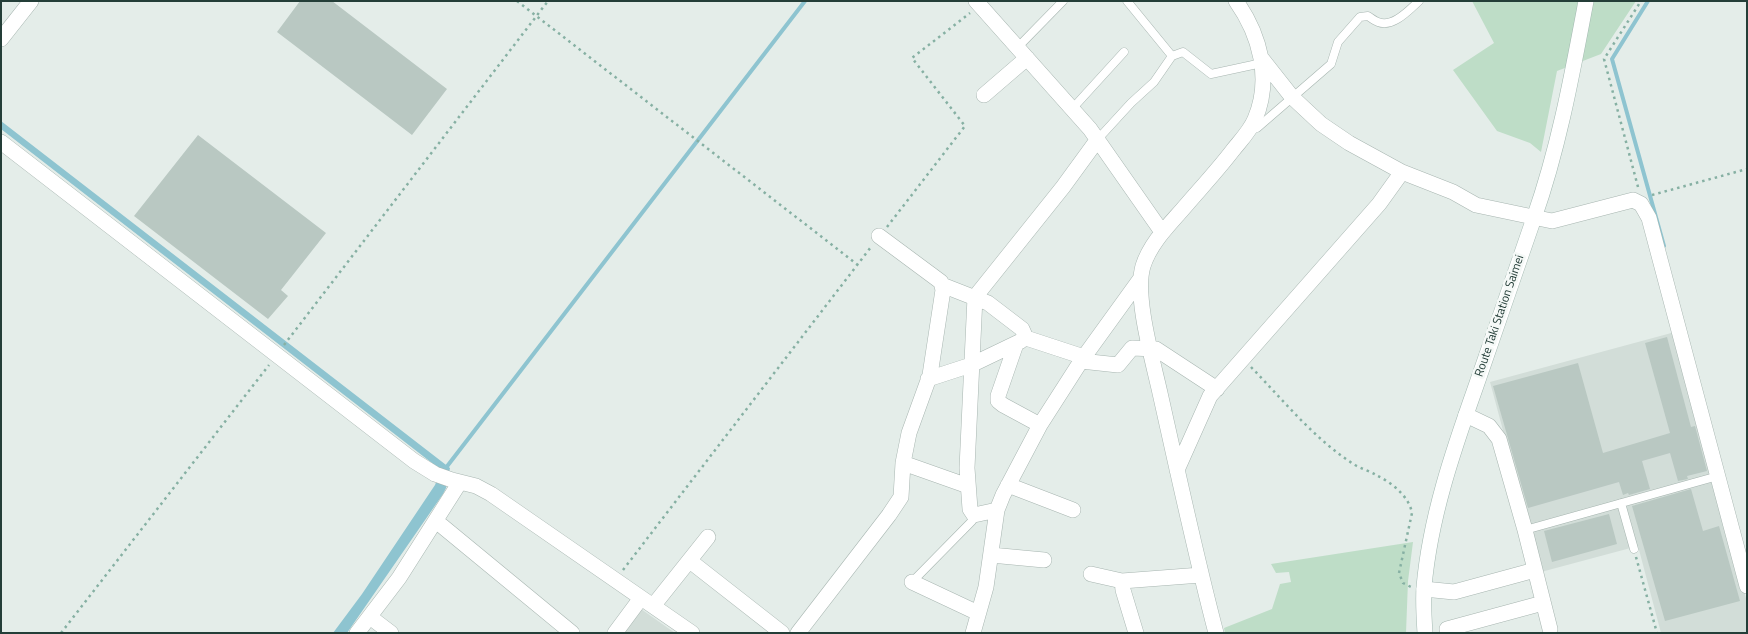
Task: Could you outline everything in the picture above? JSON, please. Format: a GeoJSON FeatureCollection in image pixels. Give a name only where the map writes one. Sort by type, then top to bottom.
{"type":"FeatureCollection","features":[{"type":"Feature","properties":{"kind":"street"},"geometry":{"type":"LineString","coordinates":[[1,39],[31,1]]}},
{"type":"Feature","properties":{"kind":"street"},"geometry":{"type":"LineString","coordinates":[[973,633],[986,587],[997,510],[1040,425],[1083,359],[1140,278],[1151,248],[1162,232],[1220,167],[1249,130],[1255,119],[1262,97],[1264,79],[1262,61],[1251,29],[1236,1]]}},
{"type":"Feature","properties":{"kind":"street","name":"Route Taki Station Saimei"},"geometry":{"type":"LineString","coordinates":[[1425,633],[1424,589],[1436,513],[1451,459],[1535,218],[1566,110],[1586,1]]}},
{"type":"Feature","properties":{"kind":"street"},"geometry":{"type":"LineString","coordinates":[[980,3],[1098,140],[1162,232]]}},
{"type":"Feature","properties":{"kind":"street"},"geometry":{"type":"LineString","coordinates":[[984,95],[1022,53]]}},
{"type":"Feature","properties":{"kind":"street"},"geometry":{"type":"LineString","coordinates":[[1262,61],[1292,97],[1321,124],[1402,172],[1453,192],[1476,205],[1552,221],[1633,200],[1641,204],[1649,218],[1747,586]]}},
{"type":"Feature","properties":{"kind":"street"},"geometry":{"type":"LineString","coordinates":[[997,510],[974,515],[970,509],[967,468],[975,297],[1098,140]]}},
{"type":"Feature","properties":{"kind":"street"},"geometry":{"type":"LineString","coordinates":[[1,142],[414,461],[435,474],[476,486],[491,494],[692,633]]}},
{"type":"Feature","properties":{"kind":"street"},"geometry":{"type":"LineString","coordinates":[[1177,470],[1210,396],[1379,204],[1402,172]]}},
{"type":"Feature","properties":{"kind":"street"},"geometry":{"type":"LineString","coordinates":[[798,633],[901,497],[903,463],[909,433],[928,379],[943,290],[941,282],[879,236]]}},
{"type":"Feature","properties":{"kind":"street"},"geometry":{"type":"LineString","coordinates":[[1140,278],[1150,348],[1201,575],[1216,633]]}},
{"type":"Feature","properties":{"kind":"street"},"geometry":{"type":"LineString","coordinates":[[942,285],[988,303],[1022,329],[1021,341],[998,396],[998,401],[1040,425]]}},
{"type":"Feature","properties":{"kind":"street"},"geometry":{"type":"LineString","coordinates":[[928,379],[971,365],[1021,341],[1083,359],[1118,365],[1132,348],[1156,349],[1217,389]]}},
{"type":"Feature","properties":{"kind":"street"},"geometry":{"type":"LineString","coordinates":[[1466,415],[1489,426],[1499,439],[1525,530],[1550,629]]}},
{"type":"Feature","properties":{"kind":"street"},"geometry":{"type":"LineString","coordinates":[[903,463],[968,486]]}},
{"type":"Feature","properties":{"kind":"street"},"geometry":{"type":"LineString","coordinates":[[357,633],[399,578],[436,521],[456,481]]}},
{"type":"Feature","properties":{"kind":"street"},"geometry":{"type":"LineString","coordinates":[[1008,485],[1073,510]]}},
{"type":"Feature","properties":{"kind":"street"},"geometry":{"type":"LineString","coordinates":[[436,521],[572,633]]}},
{"type":"Feature","properties":{"kind":"street"},"geometry":{"type":"LineString","coordinates":[[615,633],[690,560],[708,537]]}},
{"type":"Feature","properties":{"kind":"street"},"geometry":{"type":"LineString","coordinates":[[991,555],[1044,560]]}},
{"type":"Feature","properties":{"kind":"street"},"geometry":{"type":"LineString","coordinates":[[690,560],[782,633]]}},
{"type":"Feature","properties":{"kind":"street"},"geometry":{"type":"LineString","coordinates":[[1424,589],[1454,592],[1535,570]]}},
{"type":"Feature","properties":{"kind":"street"},"geometry":{"type":"LineString","coordinates":[[1091,574],[1122,580],[1201,575]]}},
{"type":"Feature","properties":{"kind":"street"},"geometry":{"type":"LineString","coordinates":[[1122,580],[1123,590],[1136,633]]}},
{"type":"Feature","properties":{"kind":"street"},"geometry":{"type":"LineString","coordinates":[[912,582],[978,613]]}},
{"type":"Feature","properties":{"kind":"street"},"geometry":{"type":"LineString","coordinates":[[1447,629],[1543,603]]}},
{"type":"Feature","properties":{"kind":"street"},"geometry":{"type":"LineString","coordinates":[[370,617],[391,633]]}},
{"type":"Feature","properties":{"kind":"lane"},"geometry":{"type":"LineString","coordinates":[[1022,53],[1063,1]]}},
{"type":"Feature","properties":{"kind":"lane"},"geometry":{"type":"LineString","coordinates":[[1127,1],[1172,56]]}},
{"type":"Feature","properties":{"kind":"lane"},"geometry":{"type":"LineString","coordinates":[[1249,130],[1257,128],[1331,64],[1338,42],[1360,17],[1368,16],[1379,23],[1389,23],[1400,18],[1419,1]]}},
{"type":"Feature","properties":{"kind":"lane"},"geometry":{"type":"LineString","coordinates":[[1072,109],[1124,52]]}},
{"type":"Feature","properties":{"kind":"lane"},"geometry":{"type":"LineString","coordinates":[[1098,140],[1131,103],[1154,82],[1172,56],[1183,52],[1212,74],[1262,61]]}},
{"type":"Feature","properties":{"kind":"lane"},"geometry":{"type":"LineString","coordinates":[[1525,530],[1718,476]]}},
{"type":"Feature","properties":{"kind":"lane"},"geometry":{"type":"LineString","coordinates":[[1621,503],[1634,549]]}},
{"type":"Feature","properties":{"kind":"lane"},"geometry":{"type":"LineString","coordinates":[[912,582],[972,521],[974,515]]}},
{"type":"Feature","properties":{"kind":"path"},"geometry":{"type":"LineString","coordinates":[[517,1],[858,265]]}},
{"type":"Feature","properties":{"kind":"path"},"geometry":{"type":"LineString","coordinates":[[290,338],[548,1]]}},
{"type":"Feature","properties":{"kind":"path"},"geometry":{"type":"LineString","coordinates":[[1640,193],[1604,59],[1641,1]]}},
{"type":"Feature","properties":{"kind":"path"},"geometry":{"type":"LineString","coordinates":[[615,580],[965,126],[912,58],[980,3]]}},
{"type":"Feature","properties":{"kind":"path"},"geometry":{"type":"LineString","coordinates":[[1655,194],[1746,169],[1747,176]]}},
{"type":"Feature","properties":{"kind":"path"},"geometry":{"type":"LineString","coordinates":[[61,633],[276,355]]}},
{"type":"Feature","properties":{"kind":"path"},"geometry":{"type":"LineString","coordinates":[[1243,359],[1320,439],[1357,466],[1378,475],[1404,496],[1411,505],[1412,513],[1399,573],[1403,583],[1412,588],[1424,589]]}},
{"type":"Feature","properties":{"kind":"path"},"geometry":{"type":"LineString","coordinates":[[1634,549],[1657,633]]}},
{"type":"Feature","properties":{"kind":"shaded area"},"geometry":{"type":"Polygon","coordinates":[[[1675,332],[1747,602],[1747,633],[1661,633],[1638,546],[1541,572],[1490,382],[1675,332]]]}},
{"type":"Feature","properties":{"kind":"shaded area"},"geometry":{"type":"Polygon","coordinates":[[[641,609],[675,633],[624,633],[641,609]]]}},
{"type":"Feature","properties":{"kind":"green space"},"geometry":{"type":"Polygon","coordinates":[[[1472,1],[1636,1],[1601,54],[1557,71],[1541,152],[1530,143],[1497,131],[1453,70],[1494,43],[1472,1]]]}},
{"type":"Feature","properties":{"kind":"green space"},"geometry":{"type":"Polygon","coordinates":[[[1413,542],[1408,581],[1406,633],[1225,633],[1224,628],[1272,609],[1280,584],[1291,582],[1289,572],[1276,573],[1271,564],[1413,542]]]}},
{"type":"Feature","properties":{"kind":"water"},"geometry":{"type":"Polygon","coordinates":[[[1,121],[450,468],[443,494],[347,633],[333,633],[362,594],[435,485],[441,470],[1,129],[1,121]]]}},
{"type":"Feature","properties":{"kind":"building"},"geometry":{"type":"Polygon","coordinates":[[[300,1],[332,1],[447,89],[412,135],[277,32],[300,1]]]}},
{"type":"Feature","properties":{"kind":"building"},"geometry":{"type":"Polygon","coordinates":[[[198,135],[326,233],[281,290],[288,296],[268,319],[134,216],[198,135]]]}},
{"type":"Feature","properties":{"kind":"building"},"geometry":{"type":"Polygon","coordinates":[[[1667,337],[1691,427],[1695,426],[1707,471],[1687,476],[1688,479],[1678,481],[1670,453],[1642,461],[1650,489],[1623,495],[1619,482],[1528,508],[1493,386],[1578,363],[1603,453],[1670,433],[1645,343],[1667,337]]]}},
{"type":"Feature","properties":{"kind":"building"},"geometry":{"type":"Polygon","coordinates":[[[1691,489],[1703,531],[1719,526],[1740,601],[1665,621],[1632,506],[1691,489]]]}},
{"type":"Feature","properties":{"kind":"building"},"geometry":{"type":"Polygon","coordinates":[[[1609,514],[1617,544],[1552,562],[1544,531],[1609,514]]]}},
{"type":"Feature","properties":{"kind":"waterway"},"geometry":{"type":"LineString","coordinates":[[445,469],[805,1]]}},
{"type":"Feature","properties":{"kind":"waterway"},"geometry":{"type":"LineString","coordinates":[[1648,1],[1612,59],[1664,246]]}}]}
